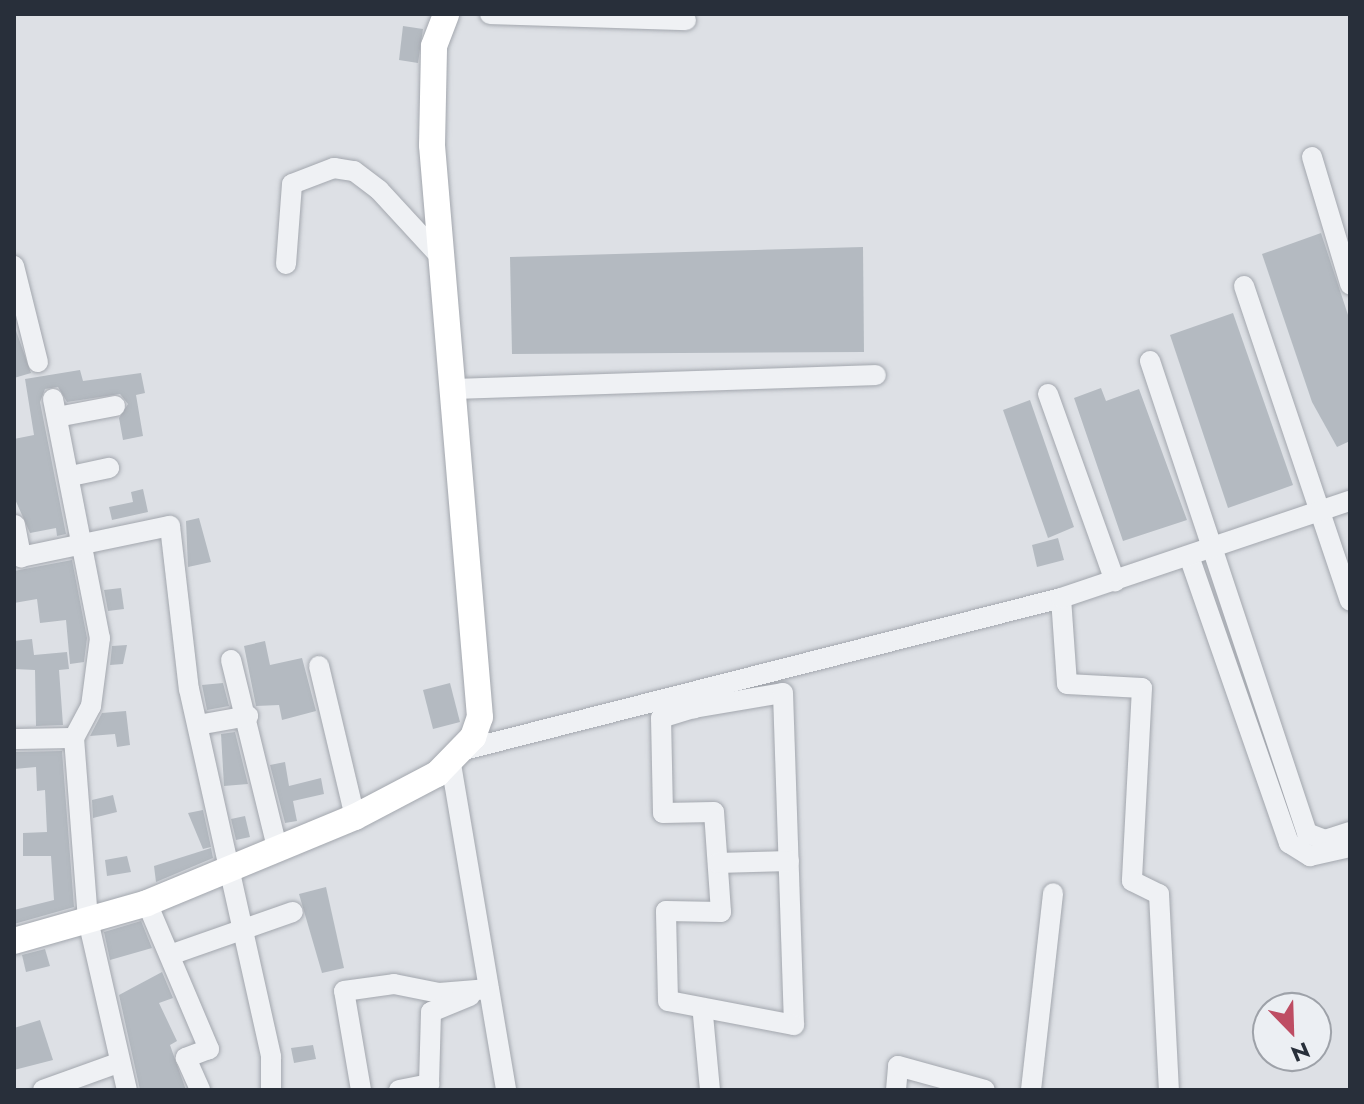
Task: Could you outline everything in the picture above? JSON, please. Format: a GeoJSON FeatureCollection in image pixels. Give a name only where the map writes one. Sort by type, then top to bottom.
{"type":"FeatureCollection","features":[{"type":"Feature","properties":{"kind":"main road"},"geometry":{"type":"LineString","coordinates":[[14,941],[147,903],[355,817],[457,757],[480,717],[456,389],[437,253],[431,102],[434,46],[446,14]]}},
{"type":"Feature","properties":{"kind":"street"},"geometry":{"type":"LineString","coordinates":[[490,14],[686,20]]}},
{"type":"Feature","properties":{"kind":"street"},"geometry":{"type":"LineString","coordinates":[[1312,157],[1350,284]]}},
{"type":"Feature","properties":{"kind":"street"},"geometry":{"type":"LineString","coordinates":[[286,264],[292,184],[334,168],[354,171],[379,190],[437,253]]}},
{"type":"Feature","properties":{"kind":"street"},"geometry":{"type":"LineString","coordinates":[[14,266],[38,362]]}},
{"type":"Feature","properties":{"kind":"street"},"geometry":{"type":"LineString","coordinates":[[1244,286],[1350,601]]}},
{"type":"Feature","properties":{"kind":"street"},"geometry":{"type":"LineString","coordinates":[[1150,361],[1306,846]]}},
{"type":"Feature","properties":{"kind":"street"},"geometry":{"type":"LineString","coordinates":[[456,389],[876,375]]}},
{"type":"Feature","properties":{"kind":"street"},"geometry":{"type":"LineString","coordinates":[[1048,394],[1115,581]]}},
{"type":"Feature","properties":{"kind":"street"},"geometry":{"type":"LineString","coordinates":[[115,406],[55,408],[71,476],[100,638],[91,706],[74,738],[88,920],[115,1064],[127,1090]]}},
{"type":"Feature","properties":{"kind":"street"},"geometry":{"type":"LineString","coordinates":[[71,476],[109,468]]}},
{"type":"Feature","properties":{"kind":"street"},"geometry":{"type":"LineString","coordinates":[[506,1090],[457,757],[692,702],[1061,598],[1190,559],[1350,501]]}},
{"type":"Feature","properties":{"kind":"street"},"geometry":{"type":"LineString","coordinates":[[15,525],[21,557],[85,548],[170,526],[198,725],[225,872],[271,1057],[271,1090]]}},
{"type":"Feature","properties":{"kind":"street"},"geometry":{"type":"LineString","coordinates":[[1190,559],[1289,843],[1350,847]]}},
{"type":"Feature","properties":{"kind":"street"},"geometry":{"type":"LineString","coordinates":[[1061,598],[1067,684],[1142,688],[1132,881],[1159,894],[1169,1090]]}},
{"type":"Feature","properties":{"kind":"street"},"geometry":{"type":"LineString","coordinates":[[231,660],[248,716],[277,847]]}},
{"type":"Feature","properties":{"kind":"street"},"geometry":{"type":"LineString","coordinates":[[319,666],[355,817]]}},
{"type":"Feature","properties":{"kind":"street"},"geometry":{"type":"LineString","coordinates":[[783,693],[794,1025],[668,1001],[666,911],[721,912],[714,812],[663,813],[661,718],[692,702],[783,693]]}},
{"type":"Feature","properties":{"kind":"street"},"geometry":{"type":"LineString","coordinates":[[198,725],[248,716]]}},
{"type":"Feature","properties":{"kind":"street"},"geometry":{"type":"LineString","coordinates":[[14,739],[74,738]]}},
{"type":"Feature","properties":{"kind":"street"},"geometry":{"type":"LineString","coordinates":[[1306,846],[1350,832]]}},
{"type":"Feature","properties":{"kind":"street"},"geometry":{"type":"LineString","coordinates":[[718,863],[789,861]]}},
{"type":"Feature","properties":{"kind":"street"},"geometry":{"type":"LineString","coordinates":[[1031,1090],[1053,893]]}},
{"type":"Feature","properties":{"kind":"street"},"geometry":{"type":"LineString","coordinates":[[147,903],[209,1049],[186,1058],[200,1090]]}},
{"type":"Feature","properties":{"kind":"street"},"geometry":{"type":"LineString","coordinates":[[170,955],[293,912]]}},
{"type":"Feature","properties":{"kind":"street"},"geometry":{"type":"LineString","coordinates":[[361,1090],[344,991],[394,984],[439,993],[489,989]]}},
{"type":"Feature","properties":{"kind":"street"},"geometry":{"type":"LineString","coordinates":[[399,1090],[429,1084],[431,1012],[489,989]]}},
{"type":"Feature","properties":{"kind":"street"},"geometry":{"type":"LineString","coordinates":[[703,1015],[710,1090]]}},
{"type":"Feature","properties":{"kind":"street"},"geometry":{"type":"LineString","coordinates":[[43,1090],[115,1064]]}},
{"type":"Feature","properties":{"kind":"street"},"geometry":{"type":"LineString","coordinates":[[896,1090],[898,1066],[985,1090]]}},
{"type":"Feature","properties":{"kind":"building"},"geometry":{"type":"Polygon","coordinates":[[[403,26],[423,29],[418,63],[399,60],[403,26]]]}},
{"type":"Feature","properties":{"kind":"building"},"geometry":{"type":"Polygon","coordinates":[[[1321,233],[1350,321],[1350,441],[1337,447],[1312,402],[1262,254],[1321,233]]]}},
{"type":"Feature","properties":{"kind":"building"},"geometry":{"type":"Polygon","coordinates":[[[863,247],[864,352],[512,354],[510,257],[863,247]]]}},
{"type":"Feature","properties":{"kind":"building"},"geometry":{"type":"Polygon","coordinates":[[[1233,313],[1293,485],[1228,508],[1170,335],[1233,313]]]}},
{"type":"Feature","properties":{"kind":"building"},"geometry":{"type":"Polygon","coordinates":[[[14,325],[31,373],[14,378],[14,325]]]}},
{"type":"Feature","properties":{"kind":"building"},"geometry":{"type":"Polygon","coordinates":[[[80,370],[83,381],[141,373],[145,393],[136,395],[143,436],[123,440],[119,418],[128,404],[120,394],[67,402],[58,387],[45,389],[40,402],[66,534],[57,536],[56,528],[30,533],[14,497],[14,439],[34,435],[25,379],[80,370]]]}},
{"type":"Feature","properties":{"kind":"building"},"geometry":{"type":"Polygon","coordinates":[[[1101,388],[1106,401],[1139,389],[1187,520],[1123,541],[1074,398],[1101,388]]]}},
{"type":"Feature","properties":{"kind":"building"},"geometry":{"type":"Polygon","coordinates":[[[1030,400],[1074,527],[1048,538],[1003,410],[1030,400]]]}},
{"type":"Feature","properties":{"kind":"building"},"geometry":{"type":"Polygon","coordinates":[[[143,489],[148,512],[112,520],[109,507],[133,502],[131,492],[143,489]]]}},
{"type":"Feature","properties":{"kind":"building"},"geometry":{"type":"Polygon","coordinates":[[[199,518],[211,562],[188,567],[186,521],[199,518]]]}},
{"type":"Feature","properties":{"kind":"building"},"geometry":{"type":"Polygon","coordinates":[[[1058,538],[1064,560],[1037,567],[1032,545],[1058,538]]]}},
{"type":"Feature","properties":{"kind":"building"},"geometry":{"type":"Polygon","coordinates":[[[72,560],[87,638],[84,662],[70,664],[66,620],[40,623],[37,599],[14,603],[14,571],[72,560]]]}},
{"type":"Feature","properties":{"kind":"building"},"geometry":{"type":"Polygon","coordinates":[[[121,588],[124,609],[108,611],[104,590],[121,588]]]}},
{"type":"Feature","properties":{"kind":"building"},"geometry":{"type":"Polygon","coordinates":[[[32,639],[34,655],[67,652],[69,669],[59,670],[63,725],[36,726],[35,670],[14,669],[14,641],[32,639]]]}},
{"type":"Feature","properties":{"kind":"building"},"geometry":{"type":"Polygon","coordinates":[[[265,641],[270,665],[302,658],[316,711],[282,720],[279,705],[256,706],[244,646],[265,641]]]}},
{"type":"Feature","properties":{"kind":"building"},"geometry":{"type":"Polygon","coordinates":[[[127,645],[123,664],[110,665],[112,646],[127,645]]]}},
{"type":"Feature","properties":{"kind":"building"},"geometry":{"type":"Polygon","coordinates":[[[223,683],[229,706],[207,710],[202,685],[223,683]]]}},
{"type":"Feature","properties":{"kind":"building"},"geometry":{"type":"Polygon","coordinates":[[[450,683],[460,722],[433,729],[423,690],[450,683]]]}},
{"type":"Feature","properties":{"kind":"building"},"geometry":{"type":"Polygon","coordinates":[[[126,711],[130,745],[117,747],[115,734],[90,736],[102,713],[126,711]]]}},
{"type":"Feature","properties":{"kind":"building"},"geometry":{"type":"Polygon","coordinates":[[[235,732],[248,784],[224,786],[221,734],[235,732]]]}},
{"type":"Feature","properties":{"kind":"building"},"geometry":{"type":"Polygon","coordinates":[[[62,751],[74,907],[14,924],[14,910],[54,900],[51,856],[23,856],[23,833],[47,832],[45,790],[37,791],[36,767],[14,769],[14,752],[62,751]]]}},
{"type":"Feature","properties":{"kind":"building"},"geometry":{"type":"Polygon","coordinates":[[[285,762],[289,786],[321,778],[324,794],[293,801],[297,821],[285,823],[270,765],[285,762]]]}},
{"type":"Feature","properties":{"kind":"building"},"geometry":{"type":"Polygon","coordinates":[[[113,795],[117,812],[93,818],[92,800],[113,795]]]}},
{"type":"Feature","properties":{"kind":"building"},"geometry":{"type":"Polygon","coordinates":[[[203,810],[211,847],[203,849],[188,813],[203,810]]]}},
{"type":"Feature","properties":{"kind":"building"},"geometry":{"type":"Polygon","coordinates":[[[245,816],[250,837],[236,840],[231,819],[245,816]]]}},
{"type":"Feature","properties":{"kind":"building"},"geometry":{"type":"Polygon","coordinates":[[[211,848],[213,858],[156,882],[154,866],[211,848]]]}},
{"type":"Feature","properties":{"kind":"building"},"geometry":{"type":"Polygon","coordinates":[[[127,856],[131,872],[107,876],[105,860],[127,856]]]}},
{"type":"Feature","properties":{"kind":"building"},"geometry":{"type":"Polygon","coordinates":[[[326,887],[344,968],[322,973],[299,894],[326,887]]]}},
{"type":"Feature","properties":{"kind":"building"},"geometry":{"type":"Polygon","coordinates":[[[141,921],[152,948],[110,960],[104,932],[141,921]]]}},
{"type":"Feature","properties":{"kind":"building"},"geometry":{"type":"Polygon","coordinates":[[[45,949],[50,966],[26,972],[22,955],[45,949]]]}},
{"type":"Feature","properties":{"kind":"building"},"geometry":{"type":"Polygon","coordinates":[[[162,972],[173,998],[159,1003],[177,1041],[170,1045],[186,1090],[140,1090],[119,995],[162,972]]]}},
{"type":"Feature","properties":{"kind":"building"},"geometry":{"type":"Polygon","coordinates":[[[40,1020],[53,1060],[14,1070],[14,1028],[40,1020]]]}},
{"type":"Feature","properties":{"kind":"building"},"geometry":{"type":"Polygon","coordinates":[[[313,1045],[316,1059],[294,1063],[291,1048],[313,1045]]]}}]}
